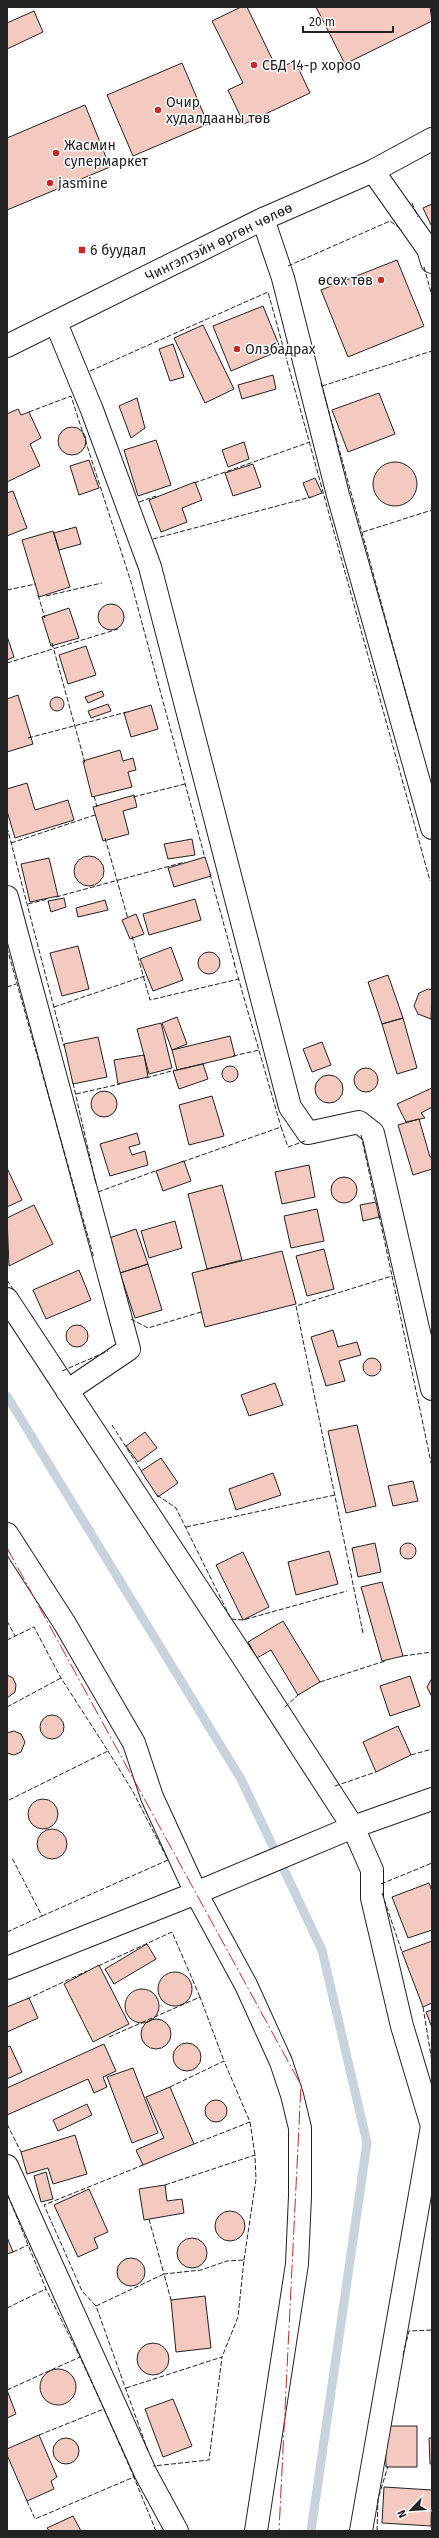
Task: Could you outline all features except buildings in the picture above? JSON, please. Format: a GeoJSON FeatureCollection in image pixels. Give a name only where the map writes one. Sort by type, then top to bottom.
{"type":"FeatureCollection","features":[{"type":"Feature","properties":{"kind":"street","name":"Чингэлтэйн өргөн чөлөө"},"geometry":{"type":"LineString","coordinates":[[7,346],[263,219],[373,171],[432,139]]}},
{"type":"Feature","properties":{"kind":"street"},"geometry":{"type":"LineString","coordinates":[[373,171],[428,249],[432,262]]}},
{"type":"Feature","properties":{"kind":"street"},"geometry":{"type":"LineString","coordinates":[[263,219],[283,278],[338,495],[432,828]]}},
{"type":"Feature","properties":{"kind":"street"},"geometry":{"type":"LineString","coordinates":[[56,323],[92,410],[150,567],[290,1108],[308,1133],[359,1122],[373,1133],[432,1389]]}},
{"type":"Feature","properties":{"kind":"street"},"geometry":{"type":"LineString","coordinates":[[7,897],[129,1350],[67,1391]]}},
{"type":"Feature","properties":{"kind":"street"},"geometry":{"type":"LineString","coordinates":[[7,1299],[241,1654],[352,1827],[372,1870],[372,1898],[402,2026],[432,2126],[361,2531]]}},
{"type":"Feature","properties":{"kind":"street"},"geometry":{"type":"LineString","coordinates":[[7,1534],[65,1624],[134,1743],[152,1797],[196,1893],[246,1985],[281,2062],[300,2128],[297,2264],[256,2531]]}},
{"type":"Feature","properties":{"kind":"street"},"geometry":{"type":"LineString","coordinates":[[7,1968],[196,1893],[352,1827],[432,1799]]}},
{"type":"Feature","properties":{"kind":"street"},"geometry":{"type":"LineString","coordinates":[[7,2166],[146,2474],[177,2531]]}},
{"type":"Feature","properties":{"kind":"waterway"},"geometry":{"type":"LineString","coordinates":[[7,1396],[241,1779],[322,1950],[367,2143],[311,2531]]}},
{"type":"Feature","properties":{"kind":"fence"},"geometry":{"type":"LineString","coordinates":[[412,203],[418,217]]}},
{"type":"Feature","properties":{"kind":"fence"},"geometry":{"type":"LineString","coordinates":[[288,266],[390,221],[402,230]]}},
{"type":"Feature","properties":{"kind":"fence"},"geometry":{"type":"LineString","coordinates":[[424,267],[432,296]]}},
{"type":"Feature","properties":{"kind":"fence"},"geometry":{"type":"LineString","coordinates":[[90,371],[268,292],[430,881]]}},
{"type":"Feature","properties":{"kind":"fence"},"geometry":{"type":"LineString","coordinates":[[322,386],[432,351]]}},
{"type":"Feature","properties":{"kind":"fence"},"geometry":{"type":"LineString","coordinates":[[321,383],[416,730]]}},
{"type":"Feature","properties":{"kind":"fence"},"geometry":{"type":"LineString","coordinates":[[29,412],[71,396],[131,582],[205,858]]}},
{"type":"Feature","properties":{"kind":"fence"},"geometry":{"type":"LineString","coordinates":[[194,483],[310,442]]}},
{"type":"Feature","properties":{"kind":"fence"},"geometry":{"type":"LineString","coordinates":[[139,502],[156,496]]}},
{"type":"Feature","properties":{"kind":"fence"},"geometry":{"type":"LineString","coordinates":[[153,539],[311,497]]}},
{"type":"Feature","properties":{"kind":"fence"},"geometry":{"type":"LineString","coordinates":[[363,532],[432,510]]}},
{"type":"Feature","properties":{"kind":"fence"},"geometry":{"type":"LineString","coordinates":[[46,596],[102,583]]}},
{"type":"Feature","properties":{"kind":"fence"},"geometry":{"type":"LineString","coordinates":[[7,590],[36,584]]}},
{"type":"Feature","properties":{"kind":"fence"},"geometry":{"type":"LineString","coordinates":[[38,595],[45,618]]}},
{"type":"Feature","properties":{"kind":"fence"},"geometry":{"type":"LineString","coordinates":[[7,663],[118,629]]}},
{"type":"Feature","properties":{"kind":"fence"},"geometry":{"type":"LineString","coordinates":[[52,643],[85,763]]}},
{"type":"Feature","properties":{"kind":"fence"},"geometry":{"type":"LineString","coordinates":[[28,738],[127,712]]}},
{"type":"Feature","properties":{"kind":"fence"},"geometry":{"type":"LineString","coordinates":[[133,797],[185,784]]}},
{"type":"Feature","properties":{"kind":"fence"},"geometry":{"type":"LineString","coordinates":[[94,796],[97,807]]}},
{"type":"Feature","properties":{"kind":"fence"},"geometry":{"type":"LineString","coordinates":[[11,843],[95,815]]}},
{"type":"Feature","properties":{"kind":"fence"},"geometry":{"type":"LineString","coordinates":[[7,827],[64,1046]]}},
{"type":"Feature","properties":{"kind":"fence"},"geometry":{"type":"LineString","coordinates":[[105,838],[128,919]]}},
{"type":"Feature","properties":{"kind":"fence"},"geometry":{"type":"LineString","coordinates":[[56,897],[185,862]]}},
{"type":"Feature","properties":{"kind":"fence"},"geometry":{"type":"LineString","coordinates":[[210,874],[235,965]]}},
{"type":"Feature","properties":{"kind":"fence"},"geometry":{"type":"LineString","coordinates":[[28,904],[48,899]]}},
{"type":"Feature","properties":{"kind":"fence"},"geometry":{"type":"LineString","coordinates":[[132,936],[150,1000],[239,979]]}},
{"type":"Feature","properties":{"kind":"fence"},"geometry":{"type":"LineString","coordinates":[[7,948],[94,1258]]}},
{"type":"Feature","properties":{"kind":"fence"},"geometry":{"type":"LineString","coordinates":[[234,963],[281,1127]]}},
{"type":"Feature","properties":{"kind":"fence"},"geometry":{"type":"LineString","coordinates":[[54,1007],[145,976]]}},
{"type":"Feature","properties":{"kind":"fence"},"geometry":{"type":"LineString","coordinates":[[7,987],[16,984]]}},
{"type":"Feature","properties":{"kind":"fence"},"geometry":{"type":"LineString","coordinates":[[233,1056],[259,1050]]}},
{"type":"Feature","properties":{"kind":"fence"},"geometry":{"type":"LineString","coordinates":[[146,1078],[175,1070]]}},
{"type":"Feature","properties":{"kind":"fence"},"geometry":{"type":"LineString","coordinates":[[73,1083],[96,1184]]}},
{"type":"Feature","properties":{"kind":"fence"},"geometry":{"type":"LineString","coordinates":[[76,1094],[120,1084]]}},
{"type":"Feature","properties":{"kind":"fence"},"geometry":{"type":"LineString","coordinates":[[182,1162],[281,1127],[288,1147],[305,1141]]}},
{"type":"Feature","properties":{"kind":"fence"},"geometry":{"type":"LineString","coordinates":[[361,1135],[376,1204]]}},
{"type":"Feature","properties":{"kind":"fence"},"geometry":{"type":"LineString","coordinates":[[98,1192],[158,1170]]}},
{"type":"Feature","properties":{"kind":"fence"},"geometry":{"type":"LineString","coordinates":[[379,1215],[392,1276]]}},
{"type":"Feature","properties":{"kind":"fence"},"geometry":{"type":"LineString","coordinates":[[363,1633],[296,1306],[392,1276],[432,1467]]}},
{"type":"Feature","properties":{"kind":"fence"},"geometry":{"type":"LineString","coordinates":[[7,1280],[15,1292]]}},
{"type":"Feature","properties":{"kind":"fence"},"geometry":{"type":"LineString","coordinates":[[131,1319],[148,1328],[201,1312]]}},
{"type":"Feature","properties":{"kind":"fence"},"geometry":{"type":"LineString","coordinates":[[62,1371],[108,1351]]}},
{"type":"Feature","properties":{"kind":"fence"},"geometry":{"type":"LineString","coordinates":[[112,1425],[142,1472]]}},
{"type":"Feature","properties":{"kind":"fence"},"geometry":{"type":"LineString","coordinates":[[157,1495],[176,1508],[231,1619],[243,1620],[347,1591]]}},
{"type":"Feature","properties":{"kind":"fence"},"geometry":{"type":"LineString","coordinates":[[186,1527],[335,1495]]}},
{"type":"Feature","properties":{"kind":"fence"},"geometry":{"type":"LineString","coordinates":[[7,1621],[15,1636]]}},
{"type":"Feature","properties":{"kind":"fence"},"geometry":{"type":"LineString","coordinates":[[7,1640],[34,1627],[61,1678],[108,1751],[7,1801]]}},
{"type":"Feature","properties":{"kind":"fence"},"geometry":{"type":"LineString","coordinates":[[403,1656],[432,1652]]}},
{"type":"Feature","properties":{"kind":"fence"},"geometry":{"type":"LineString","coordinates":[[320,1682],[385,1661]]}},
{"type":"Feature","properties":{"kind":"fence"},"geometry":{"type":"LineString","coordinates":[[7,1707],[61,1678]]}},
{"type":"Feature","properties":{"kind":"fence"},"geometry":{"type":"LineString","coordinates":[[285,1707],[298,1695]]}},
{"type":"Feature","properties":{"kind":"fence"},"geometry":{"type":"LineString","coordinates":[[411,1755],[432,1749]]}},
{"type":"Feature","properties":{"kind":"fence"},"geometry":{"type":"LineString","coordinates":[[42,1916],[168,1860],[132,1790],[108,1751]]}},
{"type":"Feature","properties":{"kind":"fence"},"geometry":{"type":"LineString","coordinates":[[335,1786],[376,1772]]}},
{"type":"Feature","properties":{"kind":"fence"},"geometry":{"type":"LineString","coordinates":[[7,1932],[42,1916],[12,1858]]}},
{"type":"Feature","properties":{"kind":"fence"},"geometry":{"type":"LineString","coordinates":[[381,1884],[432,1863]]}},
{"type":"Feature","properties":{"kind":"fence"},"geometry":{"type":"LineString","coordinates":[[382,1893],[402,1952]]}},
{"type":"Feature","properties":{"kind":"fence"},"geometry":{"type":"LineString","coordinates":[[98,1966],[172,1932],[200,1997]]}},
{"type":"Feature","properties":{"kind":"fence"},"geometry":{"type":"LineString","coordinates":[[27,1999],[87,1971]]}},
{"type":"Feature","properties":{"kind":"fence"},"geometry":{"type":"LineString","coordinates":[[109,2037],[200,1997],[224,2061]]}},
{"type":"Feature","properties":{"kind":"fence"},"geometry":{"type":"LineString","coordinates":[[423,2007],[432,2062]]}},
{"type":"Feature","properties":{"kind":"fence"},"geometry":{"type":"LineString","coordinates":[[170,2087],[224,2061],[250,2122],[194,2144]]}},
{"type":"Feature","properties":{"kind":"fence"},"geometry":{"type":"LineString","coordinates":[[250,2122],[255,2155]]}},
{"type":"Feature","properties":{"kind":"fence"},"geometry":{"type":"LineString","coordinates":[[7,2124],[21,2152]]}},
{"type":"Feature","properties":{"kind":"fence"},"geometry":{"type":"LineString","coordinates":[[165,2185],[255,2155],[256,2179],[244,2260]]}},
{"type":"Feature","properties":{"kind":"fence"},"geometry":{"type":"LineString","coordinates":[[96,2306],[82,2291],[44,2205],[143,2165]]}},
{"type":"Feature","properties":{"kind":"fence"},"geometry":{"type":"LineString","coordinates":[[7,2193],[46,2289],[7,2308]]}},
{"type":"Feature","properties":{"kind":"fence"},"geometry":{"type":"LineString","coordinates":[[149,2219],[164,2274],[201,2270],[227,2261],[244,2260],[238,2317],[222,2357]]}},
{"type":"Feature","properties":{"kind":"fence"},"geometry":{"type":"LineString","coordinates":[[13,2252],[28,2245]]}},
{"type":"Feature","properties":{"kind":"fence"},"geometry":{"type":"LineString","coordinates":[[148,2451],[96,2306],[164,2274],[171,2300]]}},
{"type":"Feature","properties":{"kind":"fence"},"geometry":{"type":"LineString","coordinates":[[7,2390],[80,2357],[46,2289]]}},
{"type":"Feature","properties":{"kind":"fence"},"geometry":{"type":"LineString","coordinates":[[403,2355],[409,2331],[432,2330],[432,2327]]}},
{"type":"Feature","properties":{"kind":"fence"},"geometry":{"type":"LineString","coordinates":[[39,2435],[104,2409],[80,2357]]}},
{"type":"Feature","properties":{"kind":"fence"},"geometry":{"type":"LineString","coordinates":[[126,2388],[222,2357],[209,2460],[153,2466]]}},
{"type":"Feature","properties":{"kind":"fence"},"geometry":{"type":"LineString","coordinates":[[27,2501],[35,2519],[134,2477],[104,2409]]}},
{"type":"Feature","properties":{"kind":"fence"},"geometry":{"type":"LineString","coordinates":[[377,2531],[378,2499],[388,2466]]}},
{"type":"Feature","properties":{"kind":"fence"},"geometry":{"type":"LineString","coordinates":[[133,2475],[156,2531]]}},
{"type":"Feature","properties":{"kind":"power"},"geometry":{"type":"LineString","coordinates":[[7,1548],[301,2085],[279,2531]]}},
{"type":"Feature","properties":{"kind":"place","name":"СБД 14-р хороо"},"geometry":{"type":"Point","coordinates":[254,65]}},
{"type":"Feature","properties":{"kind":"place","name":"Очир худалдааны төв"},"geometry":{"type":"Point","coordinates":[158,110]}},
{"type":"Feature","properties":{"kind":"place","name":"Жасмин супермаркет"},"geometry":{"type":"Point","coordinates":[56,153]}},
{"type":"Feature","properties":{"kind":"place","name":"jasmine"},"geometry":{"type":"Point","coordinates":[50,183]}},
{"type":"Feature","properties":{"kind":"place","name":"6 буудал"},"geometry":{"type":"Point","coordinates":[82,250]}},
{"type":"Feature","properties":{"kind":"place","name":"өсөх төв"},"geometry":{"type":"Point","coordinates":[381,280]}},
{"type":"Feature","properties":{"kind":"place","name":"Олзбадрах"},"geometry":{"type":"Point","coordinates":[237,349]}}]}
